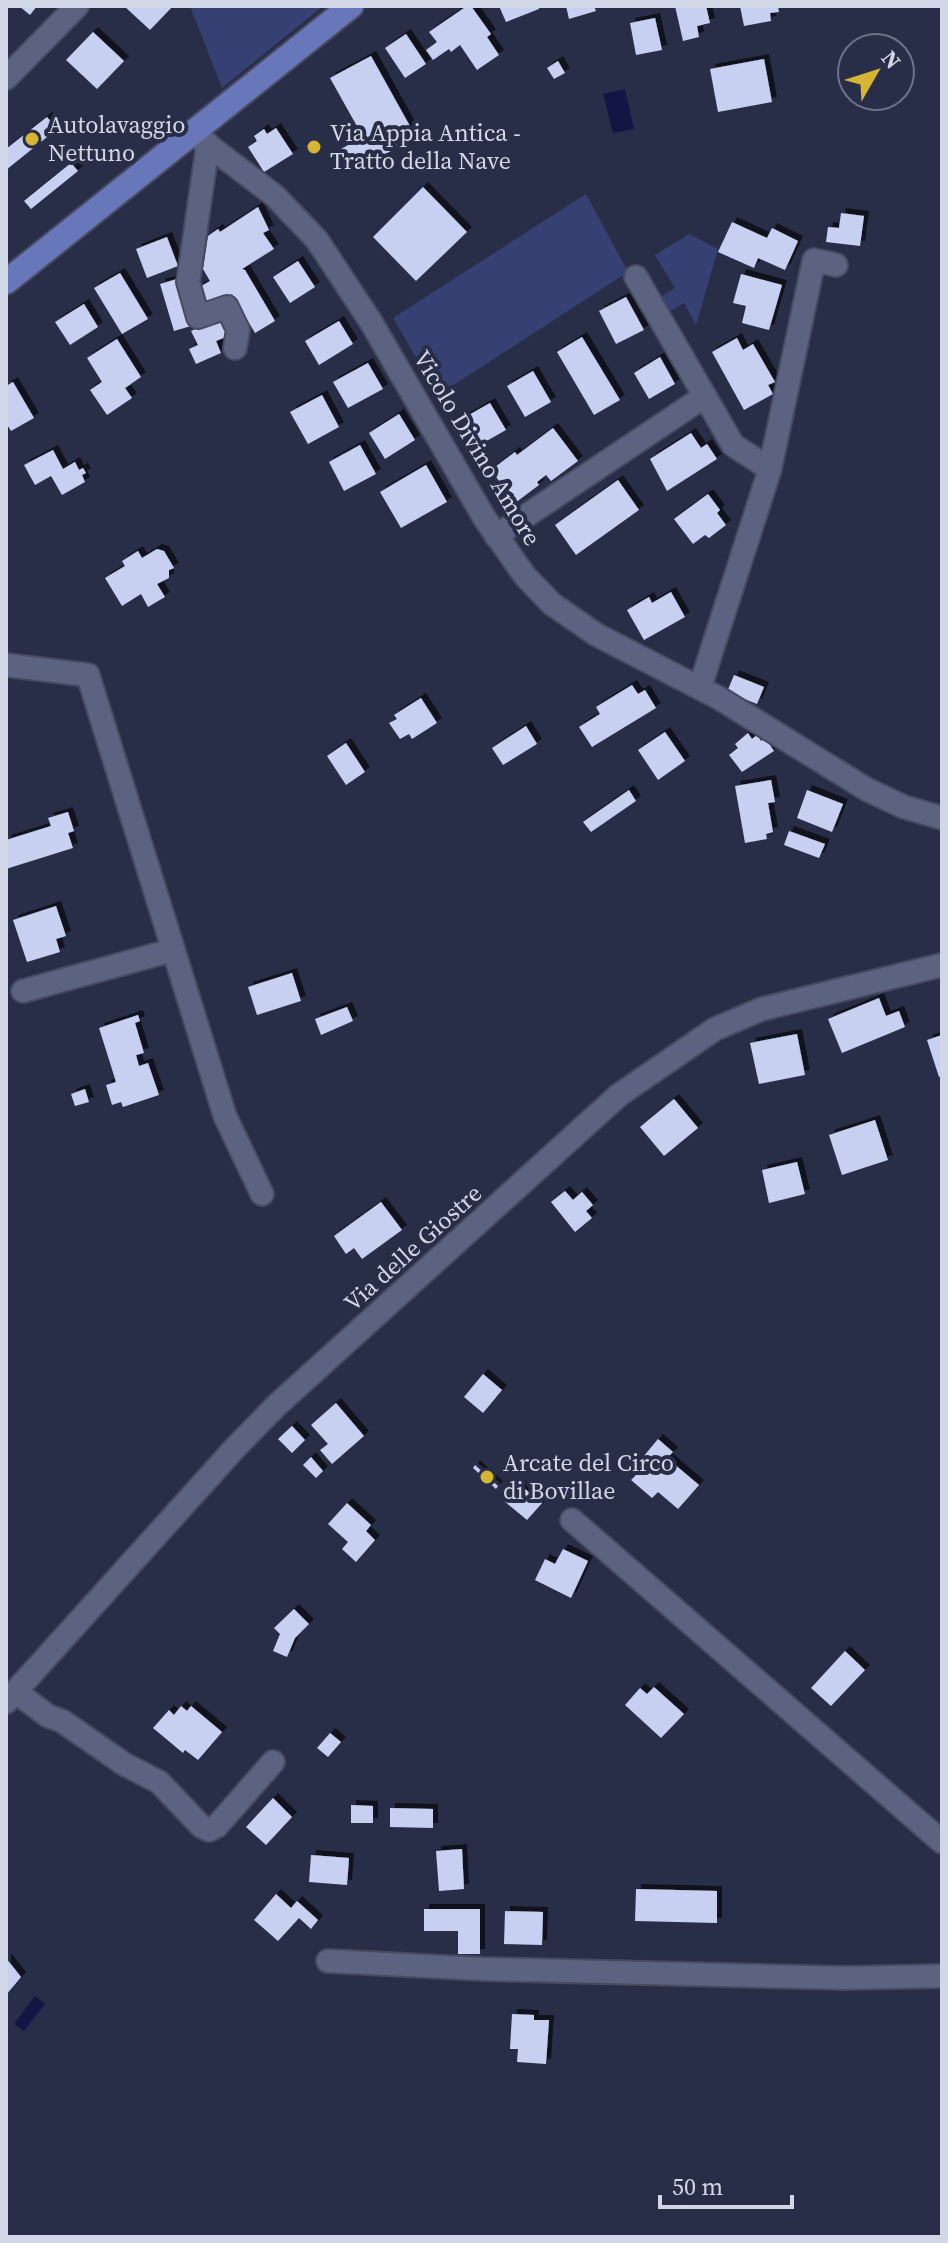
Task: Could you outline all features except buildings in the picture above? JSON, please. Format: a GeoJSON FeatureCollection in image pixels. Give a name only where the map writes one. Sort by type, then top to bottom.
{"type":"FeatureCollection","features":[{"type":"Feature","properties":{"kind":"main road"},"geometry":{"type":"LineString","coordinates":[[6,282],[199,138],[351,6]]}},
{"type":"Feature","properties":{"kind":"street"},"geometry":{"type":"LineString","coordinates":[[6,78],[77,6]]}},
{"type":"Feature","properties":{"kind":"street"},"geometry":{"type":"LineString","coordinates":[[199,138],[188,282],[198,317],[227,307],[238,330],[235,348]]}},
{"type":"Feature","properties":{"kind":"street","name":"Vicolo Divino Amore"},"geometry":{"type":"LineString","coordinates":[[199,138],[282,202],[322,247],[352,290],[496,536],[525,576],[564,614],[615,646],[700,687],[866,789],[904,807],[942,818]]}},
{"type":"Feature","properties":{"kind":"street"},"geometry":{"type":"LineString","coordinates":[[700,687],[770,469],[814,260],[836,265]]}},
{"type":"Feature","properties":{"kind":"street"},"geometry":{"type":"LineString","coordinates":[[636,277],[733,445],[770,469]]}},
{"type":"Feature","properties":{"kind":"street"},"geometry":{"type":"LineString","coordinates":[[496,536],[705,396]]}},
{"type":"Feature","properties":{"kind":"street"},"geometry":{"type":"LineString","coordinates":[[6,665],[88,675],[225,1116],[262,1194]]}},
{"type":"Feature","properties":{"kind":"street"},"geometry":{"type":"LineString","coordinates":[[23,991],[173,950]]}},
{"type":"Feature","properties":{"kind":"street","name":"Via delle Giostre"},"geometry":{"type":"LineString","coordinates":[[11,1697],[254,1428],[619,1095],[708,1033],[746,1014],[942,965]]}},
{"type":"Feature","properties":{"kind":"street"},"geometry":{"type":"LineString","coordinates":[[572,1520],[942,1842]]}},
{"type":"Feature","properties":{"kind":"street"},"geometry":{"type":"LineString","coordinates":[[11,1697],[62,1721],[124,1764],[159,1782],[201,1826],[209,1830],[217,1826],[273,1762]]}},
{"type":"Feature","properties":{"kind":"street"},"geometry":{"type":"LineString","coordinates":[[328,1961],[483,1969],[845,1978],[942,1976]]}},
{"type":"Feature","properties":{"kind":"shaded area"},"geometry":{"type":"Polygon","coordinates":[[[190,6],[323,6],[222,88],[190,6]]]}},
{"type":"Feature","properties":{"kind":"shaded area"},"geometry":{"type":"Polygon","coordinates":[[[625,89],[634,129],[613,133],[603,94],[625,89]]]}},
{"type":"Feature","properties":{"kind":"shaded area"},"geometry":{"type":"Polygon","coordinates":[[[586,194],[628,272],[438,395],[393,318],[586,194]]]}},
{"type":"Feature","properties":{"kind":"shaded area"},"geometry":{"type":"Polygon","coordinates":[[[689,234],[718,249],[696,325],[684,303],[667,313],[659,298],[675,288],[655,255],[689,234]]]}},
{"type":"Feature","properties":{"kind":"shaded area"},"geometry":{"type":"Polygon","coordinates":[[[35,1996],[45,2004],[24,2031],[14,2024],[35,1996]]]}},
{"type":"Feature","properties":{"kind":"place","name":"Autolavaggio Nettuno"},"geometry":{"type":"Point","coordinates":[32,139]}},
{"type":"Feature","properties":{"kind":"place","name":"Via Appia Antica - Tratto della Nave"},"geometry":{"type":"Point","coordinates":[314,147]}},
{"type":"Feature","properties":{"kind":"place","name":"Arcate del Circo di Bovillae"},"geometry":{"type":"Point","coordinates":[487,1477]}}]}
